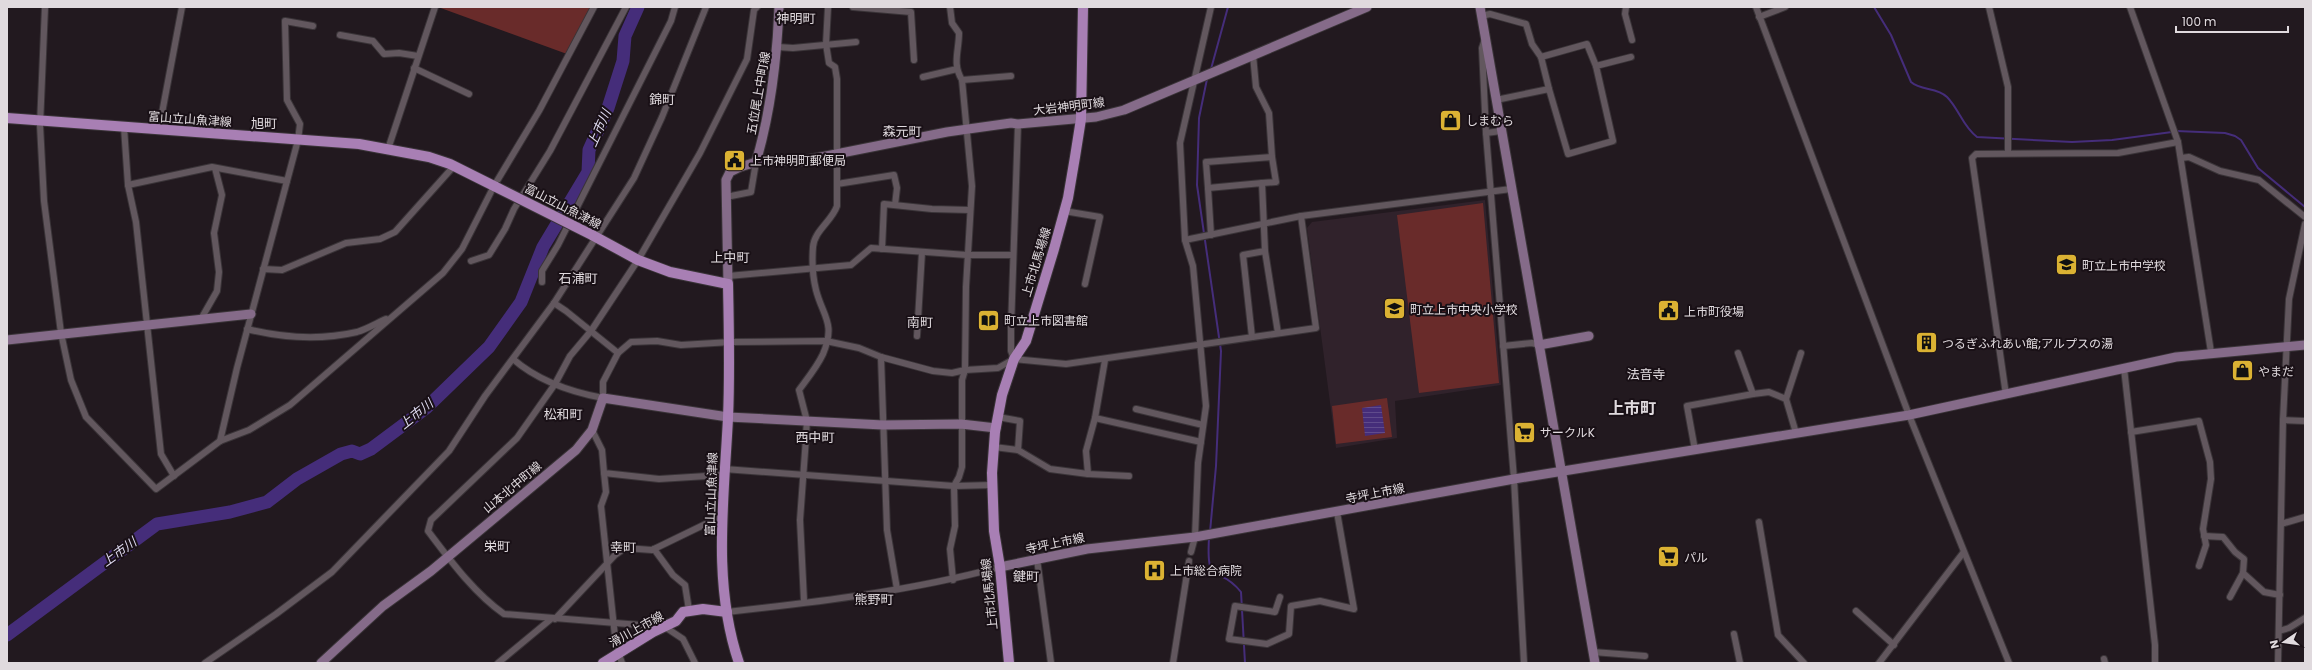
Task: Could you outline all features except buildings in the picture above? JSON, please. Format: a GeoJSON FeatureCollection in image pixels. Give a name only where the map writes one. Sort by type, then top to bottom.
{"type":"FeatureCollection","features":[{"type":"Feature","properties":{"kind":"main road","name":"五位尾上中町線"},"geometry":{"type":"LineString","coordinates":[[756,162],[771,104],[778,47],[779,7]]}},
{"type":"Feature","properties":{"kind":"main road","name":"上市北馬場線"},"geometry":{"type":"LineString","coordinates":[[1009,663],[1000,567],[994,531],[992,485],[996,428],[1002,395],[1014,359],[1026,341],[1064,210],[1081,119],[1083,7]]}},
{"type":"Feature","properties":{"kind":"main road","name":"大岩神明町線"},"geometry":{"type":"LineString","coordinates":[[756,162],[763,160],[800,161],[967,130],[1012,123],[1018,124],[1081,119],[1124,110],[1195,82],[1253,55],[1367,7]]}},
{"type":"Feature","properties":{"kind":"main road"},"geometry":{"type":"LineString","coordinates":[[1481,11],[1595,663]]}},
{"type":"Feature","properties":{"kind":"main road","name":"富山立山魚津線"},"geometry":{"type":"LineString","coordinates":[[7,118],[298,140],[388,149],[430,157],[454,166],[638,260],[670,272],[728,280],[731,342],[728,417],[723,472],[722,516],[727,612],[739,663]]}},
{"type":"Feature","properties":{"kind":"main road"},"geometry":{"type":"LineString","coordinates":[[728,280],[726,180],[730,172],[756,162]]}},
{"type":"Feature","properties":{"kind":"main road"},"geometry":{"type":"LineString","coordinates":[[7,340],[61,333],[251,314]]}},
{"type":"Feature","properties":{"kind":"main road"},"geometry":{"type":"LineString","coordinates":[[1539,345],[1590,336]]}},
{"type":"Feature","properties":{"kind":"main road","name":"寺坪上市線"},"geometry":{"type":"LineString","coordinates":[[1000,567],[1087,549],[1196,537],[1514,479],[1909,415],[2124,368],[2211,352],[2305,345]]}},
{"type":"Feature","properties":{"kind":"main road"},"geometry":{"type":"LineString","coordinates":[[603,398],[728,417],[883,425],[961,424],[996,428]]}},
{"type":"Feature","properties":{"kind":"main road","name":"山本北中町線"},"geometry":{"type":"LineString","coordinates":[[321,663],[383,606],[448,556],[576,450],[592,430],[603,398]]}},
{"type":"Feature","properties":{"kind":"main road"},"geometry":{"type":"LineString","coordinates":[[689,610],[727,612]]}},
{"type":"Feature","properties":{"kind":"main road","name":"滑川上市線"},"geometry":{"type":"LineString","coordinates":[[603,663],[620,658],[676,621],[683,612],[689,610]]}},
{"type":"Feature","properties":{"kind":"street"},"geometry":{"type":"LineString","coordinates":[[45,7],[40,120],[44,201],[61,333],[71,380],[86,417],[156,489],[220,441],[249,430],[290,405],[443,273],[462,249],[495,187],[539,111],[594,7]]}},
{"type":"Feature","properties":{"kind":"street"},"geometry":{"type":"LineString","coordinates":[[159,129],[182,7]]}},
{"type":"Feature","properties":{"kind":"street"},"geometry":{"type":"LineString","coordinates":[[388,149],[434,7]]}},
{"type":"Feature","properties":{"kind":"street"},"geometry":{"type":"LineString","coordinates":[[471,261],[489,255],[506,229],[514,209],[550,150],[626,7]]}},
{"type":"Feature","properties":{"kind":"street"},"geometry":{"type":"LineString","coordinates":[[542,282],[542,271],[592,179],[670,21],[675,7]]}},
{"type":"Feature","properties":{"kind":"street"},"geometry":{"type":"LineString","coordinates":[[205,663],[276,614],[332,572],[449,451],[485,396],[554,303],[634,178],[662,117],[706,7]]}},
{"type":"Feature","properties":{"kind":"street"},"geometry":{"type":"LineString","coordinates":[[695,663],[683,639],[665,627],[504,614],[492,605],[448,556],[428,531],[432,520],[517,438],[554,384],[570,356],[591,331],[638,260],[700,153],[747,59],[754,10],[757,7]]}},
{"type":"Feature","properties":{"kind":"street"},"geometry":{"type":"LineString","coordinates":[[804,601],[800,520],[807,421],[799,390],[823,354],[829,325],[828,317],[816,290],[814,268],[815,239],[835,213],[837,184],[837,79],[835,66],[829,63],[826,44],[828,7]]}},
{"type":"Feature","properties":{"kind":"street"},"geometry":{"type":"LineString","coordinates":[[854,7],[911,12],[914,60]]}},
{"type":"Feature","properties":{"kind":"street"},"geometry":{"type":"LineString","coordinates":[[950,7],[952,23],[959,33],[955,60],[962,80],[972,186],[967,255],[965,370],[962,380],[962,467],[954,486],[955,526],[950,549],[953,580]]}},
{"type":"Feature","properties":{"kind":"street"},"geometry":{"type":"LineString","coordinates":[[1191,552],[1196,537],[1201,442],[1206,406],[1193,266],[1185,240],[1180,143],[1184,118],[1195,82],[1211,7]]}},
{"type":"Feature","properties":{"kind":"street"},"geometry":{"type":"LineString","coordinates":[[1626,7],[1625,14],[1632,40]]}},
{"type":"Feature","properties":{"kind":"street"},"geometry":{"type":"LineString","coordinates":[[1756,7],[1909,415],[1962,543],[1963,553],[2009,663]]}},
{"type":"Feature","properties":{"kind":"street"},"geometry":{"type":"LineString","coordinates":[[1759,17],[1784,7]]}},
{"type":"Feature","properties":{"kind":"street"},"geometry":{"type":"LineString","coordinates":[[1989,7],[2008,87],[2008,152]]}},
{"type":"Feature","properties":{"kind":"street"},"geometry":{"type":"LineString","coordinates":[[2130,7],[2178,142],[2211,352]]}},
{"type":"Feature","properties":{"kind":"street"},"geometry":{"type":"LineString","coordinates":[[1481,11],[1526,24],[1532,44],[1541,57],[1568,154],[1613,141],[1596,66],[1587,44],[1541,57]]}},
{"type":"Feature","properties":{"kind":"street"},"geometry":{"type":"LineString","coordinates":[[220,441],[247,329],[298,140],[300,124],[287,100],[285,20],[313,26]]}},
{"type":"Feature","properties":{"kind":"street"},"geometry":{"type":"LineString","coordinates":[[340,35],[373,41],[384,54],[400,53],[418,56]]}},
{"type":"Feature","properties":{"kind":"street"},"geometry":{"type":"LineString","coordinates":[[1485,39],[1482,48],[1489,193],[1514,479],[1524,663]]}},
{"type":"Feature","properties":{"kind":"street"},"geometry":{"type":"LineString","coordinates":[[778,47],[793,48],[856,42]]}},
{"type":"Feature","properties":{"kind":"street"},"geometry":{"type":"LineString","coordinates":[[1208,188],[1276,182],[1272,157],[1269,113],[1256,87],[1253,55]]}},
{"type":"Feature","properties":{"kind":"street"},"geometry":{"type":"LineString","coordinates":[[1596,66],[1631,57]]}},
{"type":"Feature","properties":{"kind":"street"},"geometry":{"type":"LineString","coordinates":[[414,68],[469,94]]}},
{"type":"Feature","properties":{"kind":"street"},"geometry":{"type":"LineString","coordinates":[[924,77],[957,69]]}},
{"type":"Feature","properties":{"kind":"street"},"geometry":{"type":"LineString","coordinates":[[962,80],[1011,76]]}},
{"type":"Feature","properties":{"kind":"street"},"geometry":{"type":"LineString","coordinates":[[1496,100],[1549,89]]}},
{"type":"Feature","properties":{"kind":"street"},"geometry":{"type":"LineString","coordinates":[[1014,359],[1011,351],[1012,255],[1018,124]]}},
{"type":"Feature","properties":{"kind":"street"},"geometry":{"type":"LineString","coordinates":[[124,127],[128,185],[136,222],[162,454],[174,476]]}},
{"type":"Feature","properties":{"kind":"street"},"geometry":{"type":"LineString","coordinates":[[1486,133],[1501,131]]}},
{"type":"Feature","properties":{"kind":"street"},"geometry":{"type":"LineString","coordinates":[[2006,395],[1972,158],[1976,154],[2008,152],[2118,153],[2178,142]]}},
{"type":"Feature","properties":{"kind":"street"},"geometry":{"type":"LineString","coordinates":[[1211,235],[1206,162],[1272,157]]}},
{"type":"Feature","properties":{"kind":"street"},"geometry":{"type":"LineString","coordinates":[[2181,158],[2189,157],[2220,171],[2259,180],[2305,217]]}},
{"type":"Feature","properties":{"kind":"street"},"geometry":{"type":"LineString","coordinates":[[726,197],[751,192],[756,162]]}},
{"type":"Feature","properties":{"kind":"street"},"geometry":{"type":"LineString","coordinates":[[263,269],[282,270],[346,243],[380,239],[395,232],[454,166]]}},
{"type":"Feature","properties":{"kind":"street"},"geometry":{"type":"LineString","coordinates":[[128,185],[215,168],[287,181]]}},
{"type":"Feature","properties":{"kind":"street"},"geometry":{"type":"LineString","coordinates":[[200,319],[217,292],[219,272],[214,233],[222,194],[215,168]]}},
{"type":"Feature","properties":{"kind":"street"},"geometry":{"type":"LineString","coordinates":[[837,184],[894,175],[897,188],[895,205]]}},
{"type":"Feature","properties":{"kind":"street"},"geometry":{"type":"LineString","coordinates":[[1262,183],[1265,251],[1278,333]]}},
{"type":"Feature","properties":{"kind":"street"},"geometry":{"type":"LineString","coordinates":[[1185,240],[1264,225],[1301,216],[1511,189]]}},
{"type":"Feature","properties":{"kind":"street"},"geometry":{"type":"LineString","coordinates":[[882,249],[884,204],[932,209],[970,210]]}},
{"type":"Feature","properties":{"kind":"street"},"geometry":{"type":"LineString","coordinates":[[1064,210],[1100,217],[1085,284]]}},
{"type":"Feature","properties":{"kind":"street"},"geometry":{"type":"LineString","coordinates":[[513,359],[528,372],[554,384],[583,394],[603,398],[603,382],[618,353],[631,342],[657,341],[681,345],[731,342],[826,341],[859,348],[881,357],[933,371],[952,373],[965,370],[998,368],[1014,359],[1066,364],[1105,360],[1316,328],[1301,216]]}},
{"type":"Feature","properties":{"kind":"street"},"geometry":{"type":"LineString","coordinates":[[2278,663],[2283,420],[2288,346],[2289,298],[2305,224]]}},
{"type":"Feature","properties":{"kind":"street"},"geometry":{"type":"LineString","coordinates":[[728,280],[814,268],[851,265],[871,248],[967,255],[1012,255]]}},
{"type":"Feature","properties":{"kind":"street"},"geometry":{"type":"LineString","coordinates":[[1252,337],[1243,255],[1265,251]]}},
{"type":"Feature","properties":{"kind":"street"},"geometry":{"type":"LineString","coordinates":[[917,336],[922,252]]}},
{"type":"Feature","properties":{"kind":"street"},"geometry":{"type":"LineString","coordinates":[[554,303],[618,353]]}},
{"type":"Feature","properties":{"kind":"street"},"geometry":{"type":"LineString","coordinates":[[247,329],[276,336],[318,337],[358,332],[391,317]]}},
{"type":"Feature","properties":{"kind":"street"},"geometry":{"type":"LineString","coordinates":[[1502,346],[1532,343],[1539,345]]}},
{"type":"Feature","properties":{"kind":"street"},"geometry":{"type":"LineString","coordinates":[[1738,353],[1753,394]]}},
{"type":"Feature","properties":{"kind":"street"},"geometry":{"type":"LineString","coordinates":[[1796,434],[1786,399],[1801,353]]}},
{"type":"Feature","properties":{"kind":"street"},"geometry":{"type":"LineString","coordinates":[[881,357],[886,481],[886,530],[897,589]]}},
{"type":"Feature","properties":{"kind":"street"},"geometry":{"type":"LineString","coordinates":[[1088,474],[1086,451],[1095,418],[1105,360]]}},
{"type":"Feature","properties":{"kind":"street"},"geometry":{"type":"LineString","coordinates":[[2124,368],[2155,645],[2155,663]]}},
{"type":"Feature","properties":{"kind":"street"},"geometry":{"type":"LineString","coordinates":[[1695,450],[1687,406],[1769,392],[1786,399]]}},
{"type":"Feature","properties":{"kind":"street"},"geometry":{"type":"LineString","coordinates":[[1136,409],[1203,425]]}},
{"type":"Feature","properties":{"kind":"street"},"geometry":{"type":"LineString","coordinates":[[998,417],[1020,421],[1018,450]]}},
{"type":"Feature","properties":{"kind":"street"},"geometry":{"type":"LineString","coordinates":[[1095,418],[1201,442]]}},
{"type":"Feature","properties":{"kind":"street"},"geometry":{"type":"LineString","coordinates":[[2283,420],[2305,421]]}},
{"type":"Feature","properties":{"kind":"street"},"geometry":{"type":"LineString","coordinates":[[2131,432],[2199,421],[2210,462],[2211,479],[2203,529],[2206,545],[2199,566]]}},
{"type":"Feature","properties":{"kind":"street"},"geometry":{"type":"LineString","coordinates":[[592,430],[602,450],[606,492],[601,506],[614,624],[620,658]]}},
{"type":"Feature","properties":{"kind":"street"},"geometry":{"type":"LineString","coordinates":[[994,447],[1018,450],[1050,470],[1129,476]]}},
{"type":"Feature","properties":{"kind":"street"},"geometry":{"type":"LineString","coordinates":[[604,473],[659,479],[723,472],[803,474],[954,486],[992,485]]}},
{"type":"Feature","properties":{"kind":"street"},"geometry":{"type":"LineString","coordinates":[[1280,597],[1275,612],[1235,606],[1229,638],[1267,644],[1289,634],[1291,606],[1320,601],[1354,609],[1337,512]]}},
{"type":"Feature","properties":{"kind":"street"},"geometry":{"type":"LineString","coordinates":[[498,663],[553,619],[615,555],[625,548],[654,549],[722,516]]}},
{"type":"Feature","properties":{"kind":"street"},"geometry":{"type":"LineString","coordinates":[[2281,524],[2305,517]]}},
{"type":"Feature","properties":{"kind":"street"},"geometry":{"type":"LineString","coordinates":[[1759,522],[1778,635],[1804,663]]}},
{"type":"Feature","properties":{"kind":"street"},"geometry":{"type":"LineString","coordinates":[[2204,536],[2223,536],[2234,552],[2244,559],[2244,573],[2230,597]]}},
{"type":"Feature","properties":{"kind":"street"},"geometry":{"type":"LineString","coordinates":[[654,549],[673,575],[684,585],[689,610]]}},
{"type":"Feature","properties":{"kind":"street"},"geometry":{"type":"LineString","coordinates":[[1879,663],[1963,553]]}},
{"type":"Feature","properties":{"kind":"street"},"geometry":{"type":"LineString","coordinates":[[1037,559],[1052,663]]}},
{"type":"Feature","properties":{"kind":"street"},"geometry":{"type":"LineString","coordinates":[[1173,663],[1189,561]]}},
{"type":"Feature","properties":{"kind":"street"},"geometry":{"type":"LineString","coordinates":[[727,612],[953,580],[1000,567]]}},
{"type":"Feature","properties":{"kind":"street"},"geometry":{"type":"LineString","coordinates":[[2244,573],[2264,592],[2280,596]]}},
{"type":"Feature","properties":{"kind":"street"},"geometry":{"type":"LineString","coordinates":[[1856,612],[1894,645]]}},
{"type":"Feature","properties":{"kind":"street"},"geometry":{"type":"LineString","coordinates":[[2279,631],[2289,628],[2305,618]]}},
{"type":"Feature","properties":{"kind":"street"},"geometry":{"type":"LineString","coordinates":[[1734,634],[1740,663]]}},
{"type":"Feature","properties":{"kind":"street"},"geometry":{"type":"LineString","coordinates":[[1593,652],[1645,656]]}},
{"type":"Feature","properties":{"kind":"shaded area"},"geometry":{"type":"Polygon","coordinates":[[[438,7],[591,7],[567,54],[438,7]]]}},
{"type":"Feature","properties":{"kind":"shaded area"},"geometry":{"type":"Polygon","coordinates":[[[1485,200],[1501,385],[1395,401],[1397,438],[1336,448],[1307,228],[1312,222],[1485,200]]]}},
{"type":"Feature","properties":{"kind":"shaded area"},"geometry":{"type":"Polygon","coordinates":[[[1483,203],[1499,383],[1419,393],[1397,215],[1483,203]]]}},
{"type":"Feature","properties":{"kind":"shaded area"},"geometry":{"type":"Polygon","coordinates":[[[1387,398],[1392,437],[1336,444],[1332,406],[1387,398]]]}},
{"type":"Feature","properties":{"kind":"shaded area"},"geometry":{"type":"Polygon","coordinates":[[[1381,405],[1385,433],[1365,436],[1362,408],[1381,405]]]}},
{"type":"Feature","properties":{"kind":"waterway","name":"上市川"},"geometry":{"type":"LineString","coordinates":[[7,635],[157,524],[230,512],[267,502],[297,479],[341,454],[352,451],[360,454],[371,449],[426,408],[489,347],[521,302],[543,247],[588,172],[589,150],[608,108],[623,61],[625,36],[638,7]]}},
{"type":"Feature","properties":{"kind":"waterway"},"geometry":{"type":"LineString","coordinates":[[1211,69],[1228,7]]}},
{"type":"Feature","properties":{"kind":"waterway"},"geometry":{"type":"LineString","coordinates":[[1874,7],[1891,35],[1911,82],[1919,87],[1939,92],[1947,97],[1968,128],[1977,137],[2072,142],[2112,140],[2172,132]]}},
{"type":"Feature","properties":{"kind":"waterway"},"geometry":{"type":"LineString","coordinates":[[1207,79],[1199,118],[1197,185],[1221,351],[1216,466],[1210,532]]}},
{"type":"Feature","properties":{"kind":"waterway"},"geometry":{"type":"LineString","coordinates":[[2176,131],[2225,133],[2235,136],[2241,140],[2258,168],[2305,207]]}},
{"type":"Feature","properties":{"kind":"waterway"},"geometry":{"type":"LineString","coordinates":[[1209,538],[1209,554],[1212,570],[1233,583],[1241,592],[1245,663]]}},
{"type":"Feature","properties":{"kind":"place","name":"しまむら"},"geometry":{"type":"Point","coordinates":[1451,120]}},
{"type":"Feature","properties":{"kind":"place","name":"上市神明町郵便局"},"geometry":{"type":"Point","coordinates":[735,160]}},
{"type":"Feature","properties":{"kind":"place","name":"町立上市中学校"},"geometry":{"type":"Point","coordinates":[2067,265]}},
{"type":"Feature","properties":{"kind":"place","name":"町立上市中央小学校"},"geometry":{"type":"Point","coordinates":[1395,309]}},
{"type":"Feature","properties":{"kind":"place","name":"上市町役場"},"geometry":{"type":"Point","coordinates":[1668,311]}},
{"type":"Feature","properties":{"kind":"place","name":"町立上市図書館"},"geometry":{"type":"Point","coordinates":[989,320]}},
{"type":"Feature","properties":{"kind":"place","name":"つるぎふれあい館;アルプスの湯"},"geometry":{"type":"Point","coordinates":[1927,343]}},
{"type":"Feature","properties":{"kind":"place","name":"やまだ"},"geometry":{"type":"Point","coordinates":[2242,371]}},
{"type":"Feature","properties":{"kind":"place","name":"サークルK"},"geometry":{"type":"Point","coordinates":[1525,432]}},
{"type":"Feature","properties":{"kind":"place","name":"パル"},"geometry":{"type":"Point","coordinates":[1668,557]}},
{"type":"Feature","properties":{"kind":"place","name":"上市総合病院"},"geometry":{"type":"Point","coordinates":[1154,570]}},
{"type":"Feature","properties":{"kind":"district","name":"神明町"},"geometry":{"type":"Point","coordinates":[796,18]}},
{"type":"Feature","properties":{"kind":"district","name":"錦町"},"geometry":{"type":"Point","coordinates":[662,99]}},
{"type":"Feature","properties":{"kind":"district","name":"旭町"},"geometry":{"type":"Point","coordinates":[264,123]}},
{"type":"Feature","properties":{"kind":"district","name":"森元町"},"geometry":{"type":"Point","coordinates":[902,131]}},
{"type":"Feature","properties":{"kind":"district","name":"上中町"},"geometry":{"type":"Point","coordinates":[730,257]}},
{"type":"Feature","properties":{"kind":"district","name":"石浦町"},"geometry":{"type":"Point","coordinates":[578,278]}},
{"type":"Feature","properties":{"kind":"district","name":"南町"},"geometry":{"type":"Point","coordinates":[920,322]}},
{"type":"Feature","properties":{"kind":"district","name":"法音寺"},"geometry":{"type":"Point","coordinates":[1646,374]}},
{"type":"Feature","properties":{"kind":"district","name":"上市町"},"geometry":{"type":"Point","coordinates":[1632,408]}},
{"type":"Feature","properties":{"kind":"district","name":"松和町"},"geometry":{"type":"Point","coordinates":[563,414]}},
{"type":"Feature","properties":{"kind":"district","name":"西中町"},"geometry":{"type":"Point","coordinates":[815,437]}},
{"type":"Feature","properties":{"kind":"district","name":"栄町"},"geometry":{"type":"Point","coordinates":[497,546]}},
{"type":"Feature","properties":{"kind":"district","name":"幸町"},"geometry":{"type":"Point","coordinates":[623,547]}},
{"type":"Feature","properties":{"kind":"district","name":"鍵町"},"geometry":{"type":"Point","coordinates":[1026,576]}},
{"type":"Feature","properties":{"kind":"district","name":"熊野町"},"geometry":{"type":"Point","coordinates":[874,599]}}]}
